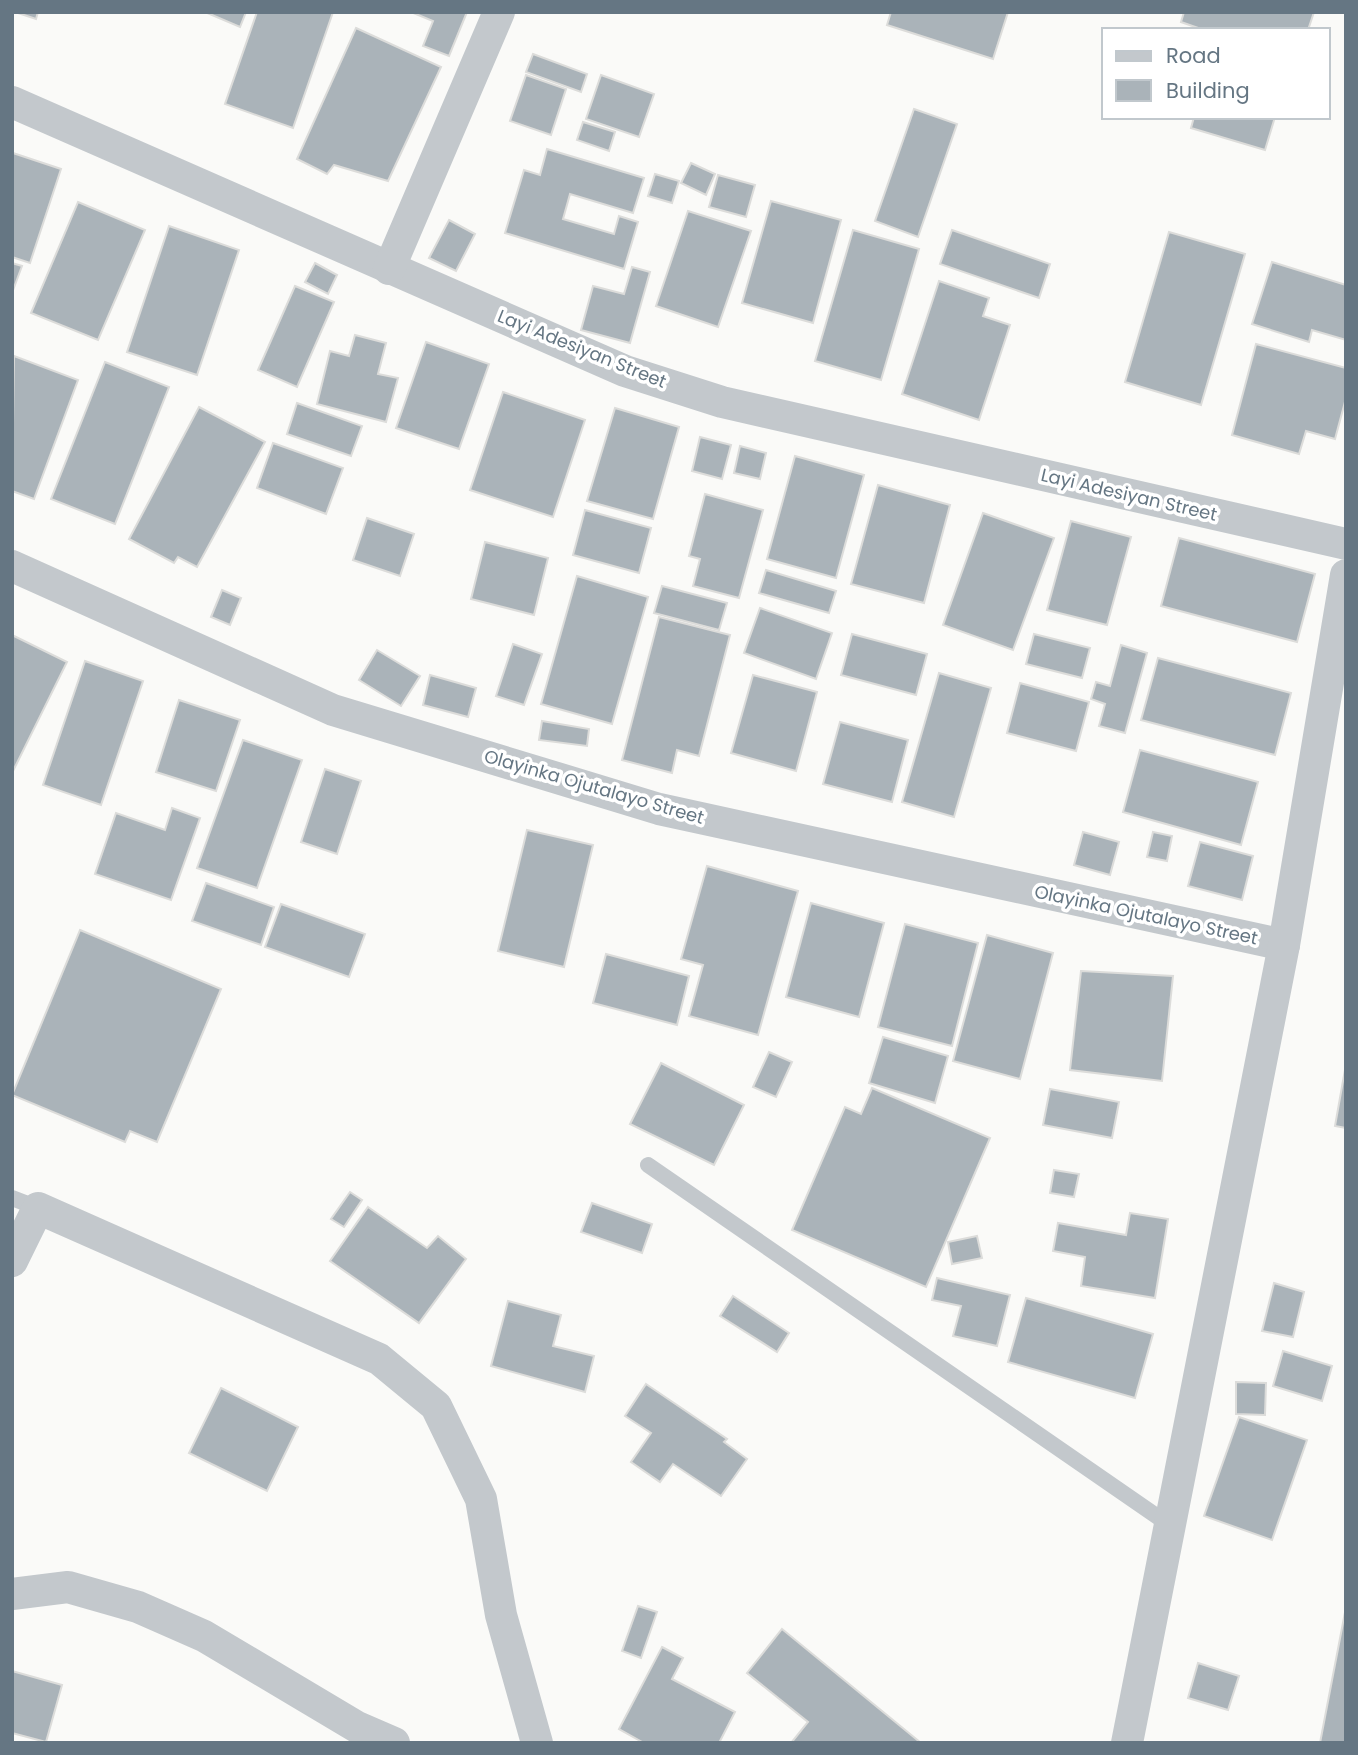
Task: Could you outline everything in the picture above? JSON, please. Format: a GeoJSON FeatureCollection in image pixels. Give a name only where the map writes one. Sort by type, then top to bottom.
{"type":"FeatureCollection","features":[{"type":"Feature","properties":{"kind":"street"},"geometry":{"type":"LineString","coordinates":[[389,269],[499,12]]}},
{"type":"Feature","properties":{"kind":"street","name":"Layi Adesiyan Street"},"geometry":{"type":"LineString","coordinates":[[12,102],[625,371],[722,402],[1346,544]]}},
{"type":"Feature","properties":{"kind":"street","name":"Olayinka Ojutalayo Street"},"geometry":{"type":"LineString","coordinates":[[12,566],[333,710],[659,809],[1284,945]]}},
{"type":"Feature","properties":{"kind":"street"},"geometry":{"type":"LineString","coordinates":[[1127,1743],[1339,657],[1346,576]]}},
{"type":"Feature","properties":{"kind":"street"},"geometry":{"type":"LineString","coordinates":[[12,1261],[25,1203],[379,1359],[436,1406],[481,1499],[501,1615],[537,1743]]}},
{"type":"Feature","properties":{"kind":"street"},"geometry":{"type":"LineString","coordinates":[[12,1594],[68,1587],[138,1607],[204,1636],[357,1727],[394,1743]]}},
{"type":"Feature","properties":{"kind":"lane"},"geometry":{"type":"LineString","coordinates":[[648,1165],[1171,1526]]}},
{"type":"Feature","properties":{"kind":"building"},"geometry":{"type":"Polygon","coordinates":[[[15,12],[38,12],[36,19],[15,12]]]}},
{"type":"Feature","properties":{"kind":"building"},"geometry":{"type":"Polygon","coordinates":[[[205,12],[246,12],[240,27],[205,12]]]}},
{"type":"Feature","properties":{"kind":"building"},"geometry":{"type":"Polygon","coordinates":[[[257,12],[333,12],[293,128],[225,104],[257,12]]]}},
{"type":"Feature","properties":{"kind":"building"},"geometry":{"type":"Polygon","coordinates":[[[411,12],[467,12],[449,56],[423,46],[433,21],[411,12]]]}},
{"type":"Feature","properties":{"kind":"building"},"geometry":{"type":"Polygon","coordinates":[[[891,12],[1008,12],[993,59],[887,25],[891,12]]]}},
{"type":"Feature","properties":{"kind":"building"},"geometry":{"type":"Polygon","coordinates":[[[1184,12],[1314,12],[1309,28],[1198,28],[1181,22],[1184,12]]]}},
{"type":"Feature","properties":{"kind":"building"},"geometry":{"type":"Polygon","coordinates":[[[356,28],[441,67],[388,181],[334,165],[327,174],[297,159],[356,28]]]}},
{"type":"Feature","properties":{"kind":"building"},"geometry":{"type":"Polygon","coordinates":[[[533,54],[587,74],[581,92],[526,72],[533,54]]]}},
{"type":"Feature","properties":{"kind":"building"},"geometry":{"type":"Polygon","coordinates":[[[526,75],[566,89],[551,135],[510,121],[526,75]]]}},
{"type":"Feature","properties":{"kind":"building"},"geometry":{"type":"Polygon","coordinates":[[[601,75],[654,94],[639,137],[586,119],[601,75]]]}},
{"type":"Feature","properties":{"kind":"building"},"geometry":{"type":"Polygon","coordinates":[[[914,109],[957,124],[918,237],[875,221],[914,109]]]}},
{"type":"Feature","properties":{"kind":"building"},"geometry":{"type":"Polygon","coordinates":[[[1193,119],[1274,119],[1265,150],[1191,128],[1193,119]]]}},
{"type":"Feature","properties":{"kind":"building"},"geometry":{"type":"Polygon","coordinates":[[[583,122],[615,132],[609,151],[577,140],[583,122]]]}},
{"type":"Feature","properties":{"kind":"building"},"geometry":{"type":"Polygon","coordinates":[[[547,149],[644,178],[633,213],[570,194],[563,219],[614,234],[619,216],[638,222],[624,269],[505,233],[524,170],[540,175],[547,149]]]}},
{"type":"Feature","properties":{"kind":"building"},"geometry":{"type":"Polygon","coordinates":[[[13,153],[61,169],[30,263],[12,257],[13,153]]]}},
{"type":"Feature","properties":{"kind":"building"},"geometry":{"type":"Polygon","coordinates":[[[691,163],[715,174],[706,195],[681,183],[691,163]]]}},
{"type":"Feature","properties":{"kind":"building"},"geometry":{"type":"Polygon","coordinates":[[[655,174],[679,181],[672,203],[648,196],[655,174]]]}},
{"type":"Feature","properties":{"kind":"building"},"geometry":{"type":"Polygon","coordinates":[[[718,175],[755,185],[746,217],[709,207],[718,175]]]}},
{"type":"Feature","properties":{"kind":"building"},"geometry":{"type":"Polygon","coordinates":[[[771,201],[841,220],[813,323],[742,303],[771,201]]]}},
{"type":"Feature","properties":{"kind":"building"},"geometry":{"type":"Polygon","coordinates":[[[78,202],[145,230],[98,340],[31,313],[78,202]]]}},
{"type":"Feature","properties":{"kind":"building"},"geometry":{"type":"Polygon","coordinates":[[[688,211],[751,231],[718,327],[656,306],[688,211]]]}},
{"type":"Feature","properties":{"kind":"building"},"geometry":{"type":"Polygon","coordinates":[[[449,220],[475,234],[456,271],[429,258],[449,220]]]}},
{"type":"Feature","properties":{"kind":"building"},"geometry":{"type":"Polygon","coordinates":[[[169,226],[239,250],[197,375],[127,352],[169,226]]]}},
{"type":"Feature","properties":{"kind":"building"},"geometry":{"type":"Polygon","coordinates":[[[853,230],[919,249],[881,380],[815,361],[853,230]]]}},
{"type":"Feature","properties":{"kind":"building"},"geometry":{"type":"Polygon","coordinates":[[[952,230],[1050,264],[1039,298],[940,264],[952,230]]]}},
{"type":"Feature","properties":{"kind":"building"},"geometry":{"type":"Polygon","coordinates":[[[1169,232],[1245,254],[1201,405],[1125,382],[1169,232]]]}},
{"type":"Feature","properties":{"kind":"building"},"geometry":{"type":"Polygon","coordinates":[[[1272,262],[1346,285],[1346,340],[1312,330],[1309,342],[1252,324],[1272,262]]]}},
{"type":"Feature","properties":{"kind":"building"},"geometry":{"type":"Polygon","coordinates":[[[12,263],[22,266],[12,293],[12,263]]]}},
{"type":"Feature","properties":{"kind":"building"},"geometry":{"type":"Polygon","coordinates":[[[315,263],[337,275],[328,294],[305,282],[315,263]]]}},
{"type":"Feature","properties":{"kind":"building"},"geometry":{"type":"Polygon","coordinates":[[[632,267],[650,272],[630,343],[581,330],[593,286],[624,294],[632,267]]]}},
{"type":"Feature","properties":{"kind":"building"},"geometry":{"type":"Polygon","coordinates":[[[939,281],[989,298],[983,316],[1010,325],[979,420],[902,394],[939,281]]]}},
{"type":"Feature","properties":{"kind":"building"},"geometry":{"type":"Polygon","coordinates":[[[295,286],[334,302],[297,387],[258,370],[295,286]]]}},
{"type":"Feature","properties":{"kind":"building"},"geometry":{"type":"Polygon","coordinates":[[[355,335],[386,343],[378,374],[398,378],[386,422],[317,404],[330,351],[349,356],[355,335]]]}},
{"type":"Feature","properties":{"kind":"building"},"geometry":{"type":"Polygon","coordinates":[[[426,342],[489,364],[459,449],[396,428],[426,342]]]}},
{"type":"Feature","properties":{"kind":"building"},"geometry":{"type":"Polygon","coordinates":[[[1256,344],[1346,368],[1346,398],[1335,439],[1306,431],[1299,454],[1232,435],[1256,344]]]}},
{"type":"Feature","properties":{"kind":"building"},"geometry":{"type":"Polygon","coordinates":[[[14,356],[78,380],[34,499],[12,491],[14,356]]]}},
{"type":"Feature","properties":{"kind":"building"},"geometry":{"type":"Polygon","coordinates":[[[105,362],[169,387],[115,524],[51,499],[105,362]]]}},
{"type":"Feature","properties":{"kind":"building"},"geometry":{"type":"Polygon","coordinates":[[[503,392],[585,420],[553,517],[470,490],[503,392]]]}},
{"type":"Feature","properties":{"kind":"building"},"geometry":{"type":"Polygon","coordinates":[[[297,403],[362,426],[351,456],[287,434],[297,403]]]}},
{"type":"Feature","properties":{"kind":"building"},"geometry":{"type":"Polygon","coordinates":[[[199,407],[265,442],[197,567],[178,557],[174,563],[129,539],[199,407]]]}},
{"type":"Feature","properties":{"kind":"building"},"geometry":{"type":"Polygon","coordinates":[[[615,408],[679,427],[653,519],[587,501],[615,408]]]}},
{"type":"Feature","properties":{"kind":"building"},"geometry":{"type":"Polygon","coordinates":[[[700,437],[731,445],[722,479],[692,471],[700,437]]]}},
{"type":"Feature","properties":{"kind":"building"},"geometry":{"type":"Polygon","coordinates":[[[273,443],[343,468],[326,514],[257,488],[273,443]]]}},
{"type":"Feature","properties":{"kind":"building"},"geometry":{"type":"Polygon","coordinates":[[[740,446],[766,453],[760,479],[734,473],[740,446]]]}},
{"type":"Feature","properties":{"kind":"building"},"geometry":{"type":"Polygon","coordinates":[[[795,456],[864,475],[836,578],[767,559],[795,456]]]}},
{"type":"Feature","properties":{"kind":"building"},"geometry":{"type":"Polygon","coordinates":[[[878,485],[950,505],[924,603],[851,584],[878,485]]]}},
{"type":"Feature","properties":{"kind":"building"},"geometry":{"type":"Polygon","coordinates":[[[705,494],[763,510],[739,598],[693,586],[700,559],[689,556],[705,494]]]}},
{"type":"Feature","properties":{"kind":"building"},"geometry":{"type":"Polygon","coordinates":[[[585,510],[651,528],[639,573],[573,555],[585,510]]]}},
{"type":"Feature","properties":{"kind":"building"},"geometry":{"type":"Polygon","coordinates":[[[983,513],[1054,538],[1013,650],[943,625],[983,513]]]}},
{"type":"Feature","properties":{"kind":"building"},"geometry":{"type":"Polygon","coordinates":[[[367,518],[414,534],[400,576],[353,560],[367,518]]]}},
{"type":"Feature","properties":{"kind":"building"},"geometry":{"type":"Polygon","coordinates":[[[1071,521],[1131,537],[1107,625],[1047,610],[1071,521]]]}},
{"type":"Feature","properties":{"kind":"building"},"geometry":{"type":"Polygon","coordinates":[[[1179,538],[1315,574],[1297,642],[1161,606],[1179,538]]]}},
{"type":"Feature","properties":{"kind":"building"},"geometry":{"type":"Polygon","coordinates":[[[485,542],[548,558],[534,615],[471,599],[485,542]]]}},
{"type":"Feature","properties":{"kind":"building"},"geometry":{"type":"Polygon","coordinates":[[[766,570],[836,591],[829,613],[759,593],[766,570]]]}},
{"type":"Feature","properties":{"kind":"building"},"geometry":{"type":"Polygon","coordinates":[[[577,576],[648,597],[612,724],[541,704],[577,576]]]}},
{"type":"Feature","properties":{"kind":"building"},"geometry":{"type":"Polygon","coordinates":[[[662,586],[727,603],[719,630],[654,613],[662,586]]]}},
{"type":"Feature","properties":{"kind":"building"},"geometry":{"type":"Polygon","coordinates":[[[222,590],[241,598],[230,625],[211,617],[222,590]]]}},
{"type":"Feature","properties":{"kind":"building"},"geometry":{"type":"Polygon","coordinates":[[[760,608],[832,633],[816,679],[744,653],[760,608]]]}},
{"type":"Feature","properties":{"kind":"building"},"geometry":{"type":"Polygon","coordinates":[[[659,617],[730,635],[699,756],[677,750],[672,773],[622,760],[659,617]]]}},
{"type":"Feature","properties":{"kind":"building"},"geometry":{"type":"Polygon","coordinates":[[[852,634],[927,654],[916,695],[841,675],[852,634]]]}},
{"type":"Feature","properties":{"kind":"building"},"geometry":{"type":"Polygon","coordinates":[[[1034,634],[1090,648],[1082,678],[1026,664],[1034,634]]]}},
{"type":"Feature","properties":{"kind":"building"},"geometry":{"type":"Polygon","coordinates":[[[12,635],[67,662],[12,773],[12,635]]]}},
{"type":"Feature","properties":{"kind":"building"},"geometry":{"type":"Polygon","coordinates":[[[513,644],[542,654],[524,705],[496,696],[513,644]]]}},
{"type":"Feature","properties":{"kind":"building"},"geometry":{"type":"Polygon","coordinates":[[[1121,645],[1147,653],[1125,733],[1099,726],[1105,704],[1091,699],[1096,682],[1110,686],[1121,645]]]}},
{"type":"Feature","properties":{"kind":"building"},"geometry":{"type":"Polygon","coordinates":[[[377,650],[420,676],[401,706],[359,680],[377,650]]]}},
{"type":"Feature","properties":{"kind":"building"},"geometry":{"type":"Polygon","coordinates":[[[1158,658],[1291,693],[1275,755],[1141,720],[1158,658]]]}},
{"type":"Feature","properties":{"kind":"building"},"geometry":{"type":"Polygon","coordinates":[[[85,661],[143,681],[101,805],[43,785],[85,661]]]}},
{"type":"Feature","properties":{"kind":"building"},"geometry":{"type":"Polygon","coordinates":[[[939,673],[991,688],[954,817],[902,802],[939,673]]]}},
{"type":"Feature","properties":{"kind":"building"},"geometry":{"type":"Polygon","coordinates":[[[430,675],[476,688],[468,717],[423,705],[430,675]]]}},
{"type":"Feature","properties":{"kind":"building"},"geometry":{"type":"Polygon","coordinates":[[[753,675],[817,692],[796,771],[731,753],[753,675]]]}},
{"type":"Feature","properties":{"kind":"building"},"geometry":{"type":"Polygon","coordinates":[[[1020,683],[1089,702],[1076,751],[1007,733],[1020,683]]]}},
{"type":"Feature","properties":{"kind":"building"},"geometry":{"type":"Polygon","coordinates":[[[179,700],[240,720],[216,791],[156,772],[179,700]]]}},
{"type":"Feature","properties":{"kind":"building"},"geometry":{"type":"Polygon","coordinates":[[[542,721],[589,729],[587,746],[539,740],[542,721]]]}},
{"type":"Feature","properties":{"kind":"building"},"geometry":{"type":"Polygon","coordinates":[[[840,722],[908,740],[892,802],[823,784],[840,722]]]}},
{"type":"Feature","properties":{"kind":"building"},"geometry":{"type":"Polygon","coordinates":[[[243,740],[302,760],[257,888],[197,868],[243,740]]]}},
{"type":"Feature","properties":{"kind":"building"},"geometry":{"type":"Polygon","coordinates":[[[1140,750],[1258,782],[1241,845],[1123,812],[1140,750]]]}},
{"type":"Feature","properties":{"kind":"building"},"geometry":{"type":"Polygon","coordinates":[[[325,769],[361,781],[337,854],[301,842],[325,769]]]}},
{"type":"Feature","properties":{"kind":"building"},"geometry":{"type":"Polygon","coordinates":[[[172,808],[200,818],[171,900],[95,874],[116,813],[165,830],[172,808]]]}},
{"type":"Feature","properties":{"kind":"building"},"geometry":{"type":"Polygon","coordinates":[[[527,830],[593,845],[564,967],[498,951],[527,830]]]}},
{"type":"Feature","properties":{"kind":"building"},"geometry":{"type":"Polygon","coordinates":[[[1083,832],[1119,842],[1110,875],[1074,865],[1083,832]]]}},
{"type":"Feature","properties":{"kind":"building"},"geometry":{"type":"Polygon","coordinates":[[[1153,832],[1172,836],[1167,861],[1147,857],[1153,832]]]}},
{"type":"Feature","properties":{"kind":"building"},"geometry":{"type":"Polygon","coordinates":[[[1200,842],[1253,856],[1242,900],[1188,886],[1200,842]]]}},
{"type":"Feature","properties":{"kind":"building"},"geometry":{"type":"Polygon","coordinates":[[[707,866],[798,891],[758,1035],[689,1016],[703,965],[681,959],[707,866]]]}},
{"type":"Feature","properties":{"kind":"building"},"geometry":{"type":"Polygon","coordinates":[[[206,883],[274,907],[261,945],[192,921],[206,883]]]}},
{"type":"Feature","properties":{"kind":"building"},"geometry":{"type":"Polygon","coordinates":[[[811,903],[884,923],[859,1017],[786,997],[811,903]]]}},
{"type":"Feature","properties":{"kind":"building"},"geometry":{"type":"Polygon","coordinates":[[[281,904],[365,934],[349,977],[265,947],[281,904]]]}},
{"type":"Feature","properties":{"kind":"building"},"geometry":{"type":"Polygon","coordinates":[[[905,924],[978,943],[952,1046],[878,1027],[905,924]]]}},
{"type":"Feature","properties":{"kind":"building"},"geometry":{"type":"Polygon","coordinates":[[[80,930],[221,989],[157,1142],[130,1131],[125,1142],[12,1095],[80,930]]]}},
{"type":"Feature","properties":{"kind":"building"},"geometry":{"type":"Polygon","coordinates":[[[987,935],[1053,953],[1020,1079],[953,1061],[987,935]]]}},
{"type":"Feature","properties":{"kind":"building"},"geometry":{"type":"Polygon","coordinates":[[[606,954],[689,976],[677,1025],[593,1003],[606,954]]]}},
{"type":"Feature","properties":{"kind":"building"},"geometry":{"type":"Polygon","coordinates":[[[1081,971],[1173,976],[1162,1081],[1070,1070],[1081,971]]]}},
{"type":"Feature","properties":{"kind":"building"},"geometry":{"type":"Polygon","coordinates":[[[883,1037],[948,1056],[935,1103],[869,1083],[883,1037]]]}},
{"type":"Feature","properties":{"kind":"building"},"geometry":{"type":"Polygon","coordinates":[[[769,1052],[792,1062],[776,1097],[753,1087],[769,1052]]]}},
{"type":"Feature","properties":{"kind":"building"},"geometry":{"type":"Polygon","coordinates":[[[661,1063],[744,1105],[714,1165],[630,1124],[661,1063]]]}},
{"type":"Feature","properties":{"kind":"building"},"geometry":{"type":"Polygon","coordinates":[[[1346,1064],[1346,1128],[1335,1126],[1346,1064]]]}},
{"type":"Feature","properties":{"kind":"building"},"geometry":{"type":"Polygon","coordinates":[[[872,1088],[990,1138],[926,1287],[792,1230],[845,1107],[861,1114],[872,1088]]]}},
{"type":"Feature","properties":{"kind":"building"},"geometry":{"type":"Polygon","coordinates":[[[1050,1089],[1119,1102],[1112,1138],[1043,1125],[1050,1089]]]}},
{"type":"Feature","properties":{"kind":"building"},"geometry":{"type":"Polygon","coordinates":[[[1054,1170],[1079,1174],[1074,1197],[1050,1193],[1054,1170]]]}},
{"type":"Feature","properties":{"kind":"building"},"geometry":{"type":"Polygon","coordinates":[[[350,1192],[362,1200],[344,1227],[331,1219],[350,1192]]]}},
{"type":"Feature","properties":{"kind":"building"},"geometry":{"type":"Polygon","coordinates":[[[592,1203],[652,1224],[642,1253],[581,1232],[592,1203]]]}},
{"type":"Feature","properties":{"kind":"building"},"geometry":{"type":"Polygon","coordinates":[[[368,1207],[427,1248],[438,1236],[466,1259],[419,1323],[330,1261],[368,1207]]]}},
{"type":"Feature","properties":{"kind":"building"},"geometry":{"type":"Polygon","coordinates":[[[1130,1213],[1168,1219],[1155,1298],[1081,1286],[1085,1257],[1053,1251],[1058,1223],[1126,1235],[1130,1213]]]}},
{"type":"Feature","properties":{"kind":"building"},"geometry":{"type":"Polygon","coordinates":[[[977,1236],[982,1258],[952,1264],[948,1242],[977,1236]]]}},
{"type":"Feature","properties":{"kind":"building"},"geometry":{"type":"Polygon","coordinates":[[[937,1278],[1010,1295],[997,1346],[953,1336],[961,1306],[932,1300],[937,1278]]]}},
{"type":"Feature","properties":{"kind":"building"},"geometry":{"type":"Polygon","coordinates":[[[1274,1283],[1304,1292],[1293,1337],[1262,1331],[1274,1283]]]}},
{"type":"Feature","properties":{"kind":"building"},"geometry":{"type":"Polygon","coordinates":[[[733,1296],[789,1333],[777,1352],[720,1316],[733,1296]]]}},
{"type":"Feature","properties":{"kind":"building"},"geometry":{"type":"Polygon","coordinates":[[[1026,1298],[1153,1334],[1135,1398],[1008,1362],[1026,1298]]]}},
{"type":"Feature","properties":{"kind":"building"},"geometry":{"type":"Polygon","coordinates":[[[508,1301],[561,1315],[553,1346],[594,1356],[585,1392],[491,1366],[508,1301]]]}},
{"type":"Feature","properties":{"kind":"building"},"geometry":{"type":"Polygon","coordinates":[[[1283,1351],[1332,1366],[1322,1401],[1273,1386],[1283,1351]]]}},
{"type":"Feature","properties":{"kind":"building"},"geometry":{"type":"Polygon","coordinates":[[[1236,1382],[1266,1383],[1265,1415],[1236,1414],[1236,1382]]]}},
{"type":"Feature","properties":{"kind":"building"},"geometry":{"type":"Polygon","coordinates":[[[646,1384],[727,1439],[724,1442],[747,1459],[721,1496],[673,1464],[660,1482],[631,1462],[651,1433],[625,1416],[646,1384]]]}},
{"type":"Feature","properties":{"kind":"building"},"geometry":{"type":"Polygon","coordinates":[[[221,1388],[298,1427],[267,1491],[189,1453],[221,1388]]]}},
{"type":"Feature","properties":{"kind":"building"},"geometry":{"type":"Polygon","coordinates":[[[1239,1417],[1307,1440],[1272,1540],[1204,1516],[1239,1417]]]}},
{"type":"Feature","properties":{"kind":"building"},"geometry":{"type":"Polygon","coordinates":[[[638,1606],[657,1612],[641,1658],[622,1651],[638,1606]]]}},
{"type":"Feature","properties":{"kind":"building"},"geometry":{"type":"Polygon","coordinates":[[[1346,1607],[1346,1743],[1320,1743],[1346,1607]]]}},
{"type":"Feature","properties":{"kind":"building"},"geometry":{"type":"Polygon","coordinates":[[[782,1629],[921,1743],[791,1743],[808,1722],[747,1673],[782,1629]]]}},
{"type":"Feature","properties":{"kind":"building"},"geometry":{"type":"Polygon","coordinates":[[[662,1647],[683,1658],[672,1679],[735,1712],[719,1743],[644,1743],[619,1729],[662,1647]]]}},
{"type":"Feature","properties":{"kind":"building"},"geometry":{"type":"Polygon","coordinates":[[[1198,1663],[1239,1676],[1228,1710],[1188,1698],[1198,1663]]]}},
{"type":"Feature","properties":{"kind":"building"},"geometry":{"type":"Polygon","coordinates":[[[12,1671],[62,1685],[46,1742],[12,1733],[12,1671]]]}}]}
